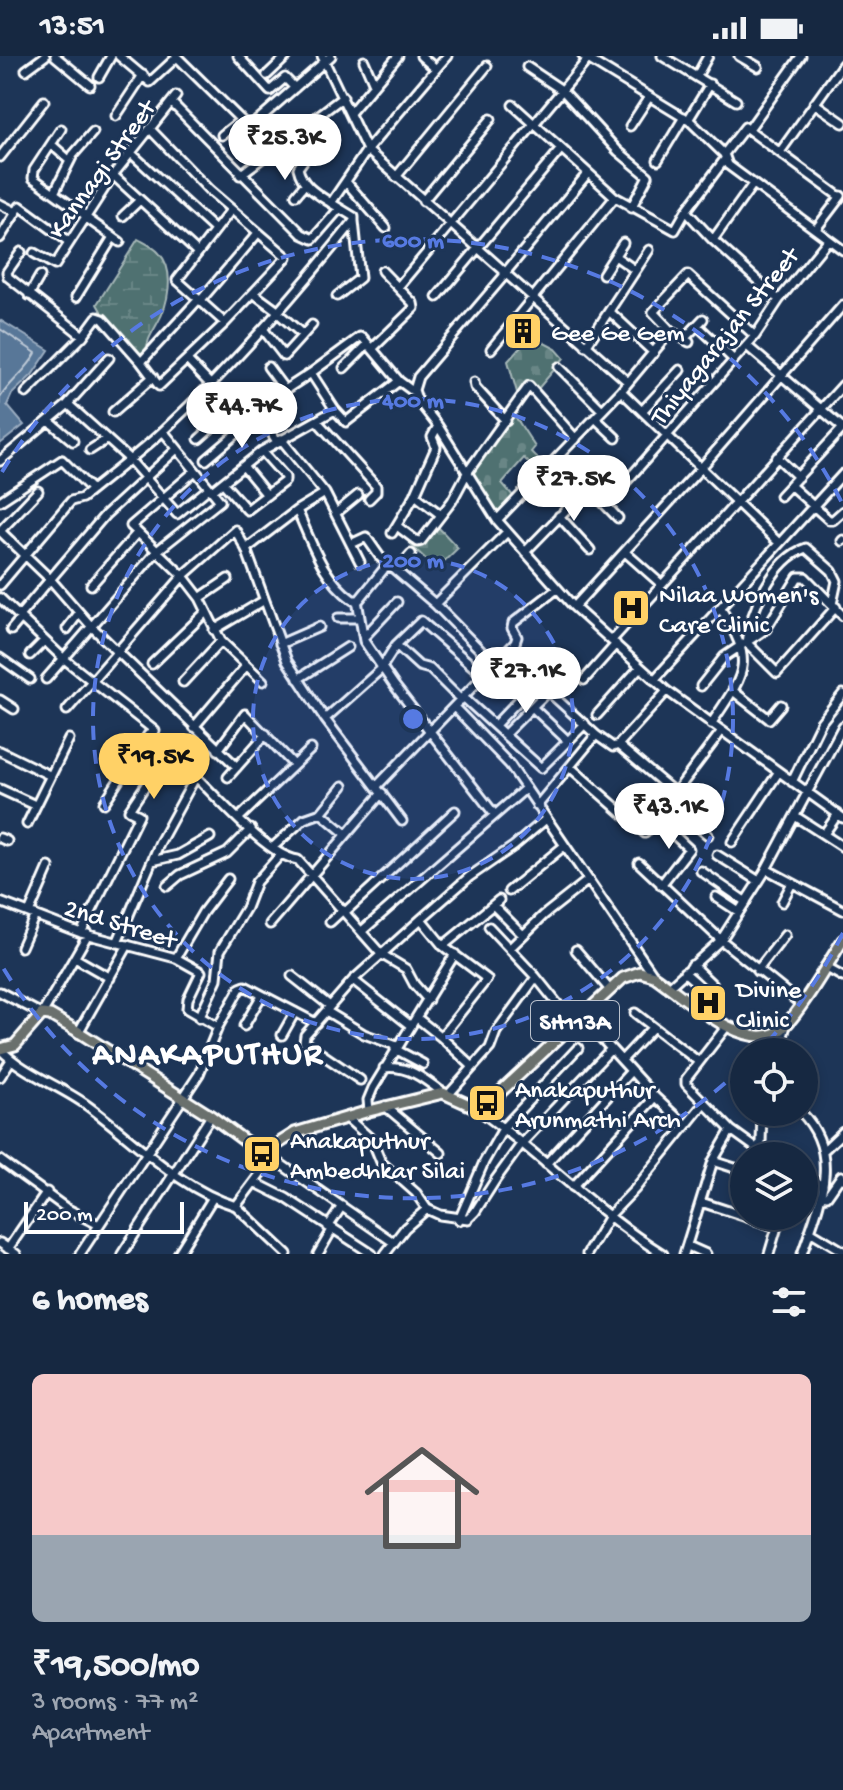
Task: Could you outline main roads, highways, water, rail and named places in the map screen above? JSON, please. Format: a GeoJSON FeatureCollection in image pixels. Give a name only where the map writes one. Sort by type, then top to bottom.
{"type":"FeatureCollection","features":[{"type":"Feature","properties":{"kind":"main road"},"geometry":{"type":"LineString","coordinates":[[762,1037],[778,1032],[786,1025],[843,940]]}},
{"type":"Feature","properties":{"kind":"main road","name":"SH113A"},"geometry":{"type":"LineString","coordinates":[[0,1049],[15,1045],[42,1014],[50,1015],[211,1116],[257,1150],[270,1154],[295,1133],[385,1106],[446,1094],[474,1107],[495,1097],[623,978],[640,972],[654,976],[727,1026],[762,1037]]}},
{"type":"Feature","properties":{"kind":"water"},"geometry":{"type":"Polygon","coordinates":[[[0,320],[49,350],[32,375],[12,394],[7,405],[24,425],[0,444],[0,320]]]}},
{"type":"Feature","properties":{"kind":"place","name":"Gee Ge Gem"},"geometry":{"type":"Point","coordinates":[523,331]}},
{"type":"Feature","properties":{"kind":"place","name":"Nilaa Women's Care Clinic"},"geometry":{"type":"Point","coordinates":[631,608]}},
{"type":"Feature","properties":{"kind":"place","name":"Divine Clinic"},"geometry":{"type":"Point","coordinates":[708,1003]}},
{"type":"Feature","properties":{"kind":"place","name":"Anakaputhur Arunmathi Arch"},"geometry":{"type":"Point","coordinates":[487,1103]}},
{"type":"Feature","properties":{"kind":"place","name":"Anakaputhur Ambedhkar Silai"},"geometry":{"type":"Point","coordinates":[262,1154]}},
{"type":"Feature","properties":{"kind":"district","name":"ANAKAPUTHUR"},"geometry":{"type":"Point","coordinates":[208,1051]}}]}
